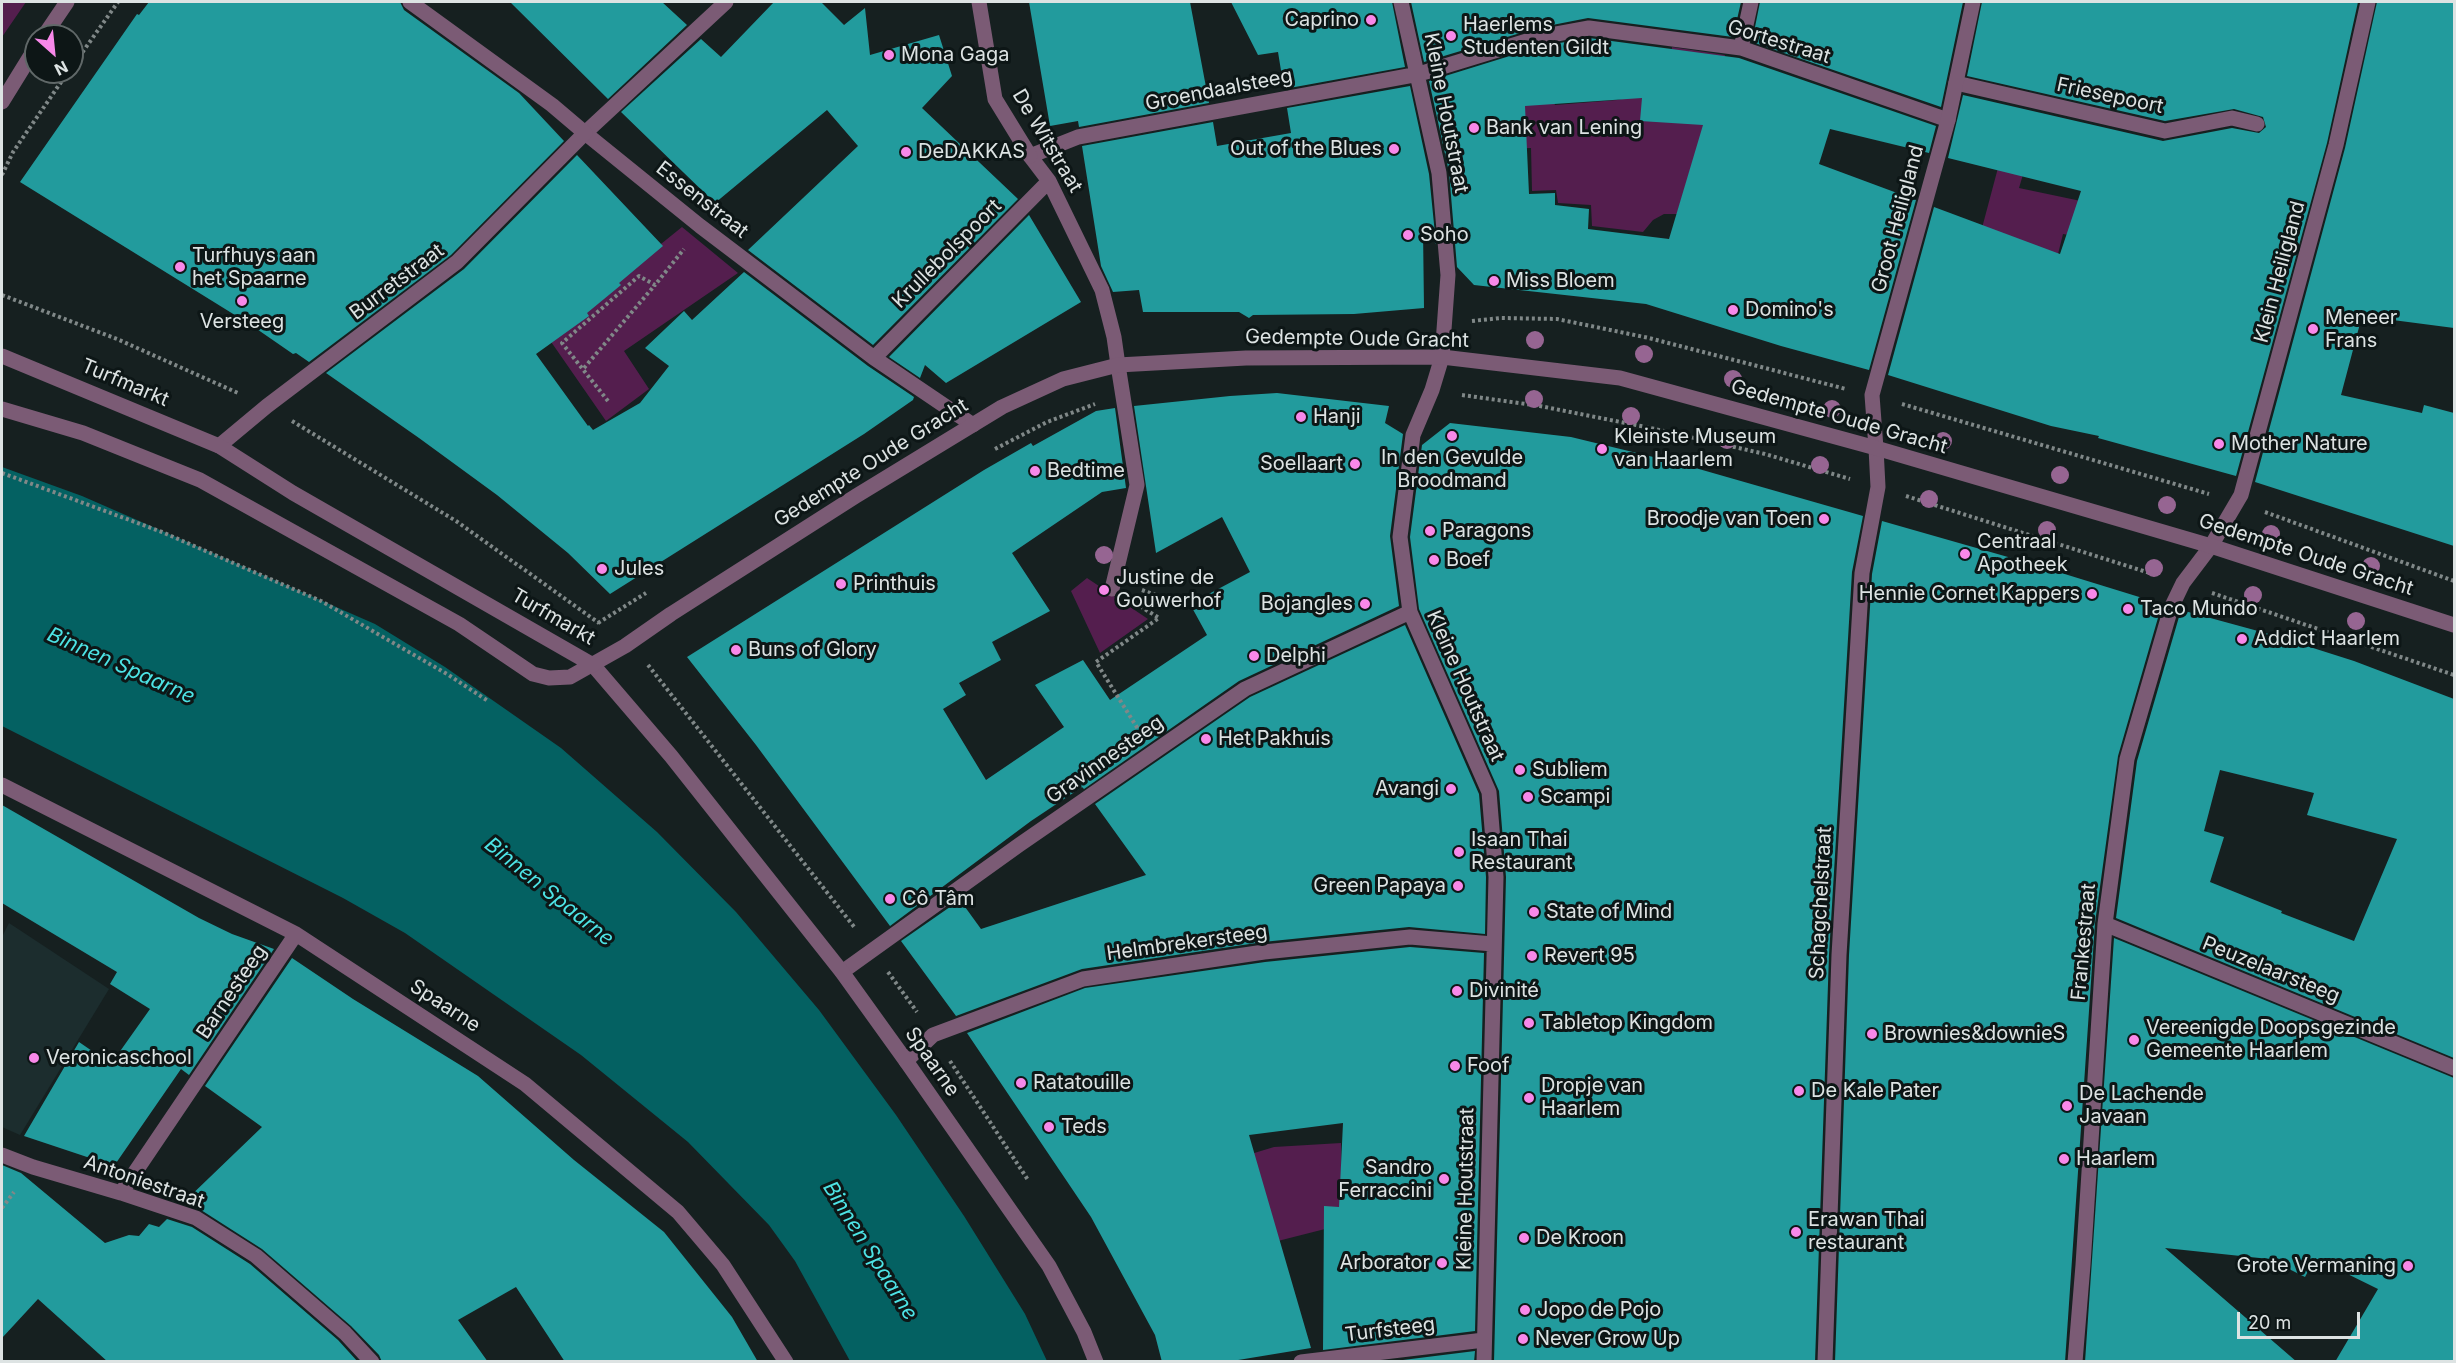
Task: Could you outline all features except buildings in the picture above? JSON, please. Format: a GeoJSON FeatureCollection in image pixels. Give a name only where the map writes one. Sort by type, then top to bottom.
{"type":"FeatureCollection","features":[{"type":"Feature","properties":{"kind":"street"},"geometry":{"type":"LineString","coordinates":[[52,24],[67,2]]}},
{"type":"Feature","properties":{"kind":"street","name":"Essenstraat"},"geometry":{"type":"LineString","coordinates":[[410,2],[552,105],[700,226],[874,358],[973,425]]}},
{"type":"Feature","properties":{"kind":"street","name":"Burretstraat"},"geometry":{"type":"LineString","coordinates":[[219,446],[267,406],[457,262],[585,133],[726,2]]}},
{"type":"Feature","properties":{"kind":"street","name":"De Witstraat"},"geometry":{"type":"LineString","coordinates":[[979,2],[995,99],[1030,156],[1049,181],[1102,290],[1114,337],[1118,365]]}},
{"type":"Feature","properties":{"kind":"street","name":"Kleine Houtstraat"},"geometry":{"type":"LineString","coordinates":[[1401,2],[1440,173],[1448,275],[1442,357],[1432,390],[1413,435],[1400,537],[1410,612],[1489,792],[1496,877],[1484,1362]]}},
{"type":"Feature","properties":{"kind":"street"},"geometry":{"type":"LineString","coordinates":[[1741,48],[1751,2]]}},
{"type":"Feature","properties":{"kind":"street","name":"Groot Heiligland"},"geometry":{"type":"LineString","coordinates":[[1876,448],[1872,395],[1948,120],[1973,2]]}},
{"type":"Feature","properties":{"kind":"street","name":"Klein Heiligland"},"geometry":{"type":"LineString","coordinates":[[2211,546],[2238,502],[2336,145],[2368,2]]}},
{"type":"Feature","properties":{"kind":"street","name":"Gortestraat"},"geometry":{"type":"LineString","coordinates":[[1419,74],[1540,37],[1589,28],[1741,48],[1948,120]]}},
{"type":"Feature","properties":{"kind":"street"},"geometry":{"type":"LineString","coordinates":[[2,102],[24,66]]}},
{"type":"Feature","properties":{"kind":"street","name":"Groendaalsteeg"},"geometry":{"type":"LineString","coordinates":[[1030,156],[1078,137],[1419,74]]}},
{"type":"Feature","properties":{"kind":"street","name":"Friesepoort"},"geometry":{"type":"LineString","coordinates":[[1956,82],[2165,131],[2232,118],[2257,124]]}},
{"type":"Feature","properties":{"kind":"street","name":"Krullebolspoort"},"geometry":{"type":"LineString","coordinates":[[874,358],[1049,181]]}},
{"type":"Feature","properties":{"kind":"street","name":"Turfmarkt"},"geometry":{"type":"LineString","coordinates":[[2,356],[219,446],[293,493],[592,665]]}},
{"type":"Feature","properties":{"kind":"street","name":"Gedempte Oude Gracht"},"geometry":{"type":"LineString","coordinates":[[592,665],[1002,406],[1063,379],[1118,365],[1246,358],[1442,357],[1620,378],[1876,448],[2211,546],[2454,625]]}},
{"type":"Feature","properties":{"kind":"street"},"geometry":{"type":"LineString","coordinates":[[1112,589],[1137,485],[1118,365]]}},
{"type":"Feature","properties":{"kind":"street","name":"Turfmarkt"},"geometry":{"type":"LineString","coordinates":[[2,409],[83,433],[200,480],[459,624],[533,674],[549,678],[570,677],[592,665]]}},
{"type":"Feature","properties":{"kind":"street","name":"Schagchelstraat"},"geometry":{"type":"LineString","coordinates":[[1825,1362],[1842,907],[1862,573],[1878,487],[1876,448]]}},
{"type":"Feature","properties":{"kind":"street","name":"Frankestraat"},"geometry":{"type":"LineString","coordinates":[[2075,1362],[2104,924],[2127,759],[2171,608],[2183,583],[2211,546]]}},
{"type":"Feature","properties":{"kind":"street","name":"Gravinnesteeg"},"geometry":{"type":"LineString","coordinates":[[842,972],[1019,844],[1245,689],[1410,612]]}},
{"type":"Feature","properties":{"kind":"street","name":"Spaarne"},"geometry":{"type":"LineString","coordinates":[[592,665],[671,756],[842,972],[1049,1266],[1084,1332],[1096,1362]]}},
{"type":"Feature","properties":{"kind":"street","name":"Spaarne"},"geometry":{"type":"LineString","coordinates":[[2,785],[296,933],[525,1084],[678,1212],[723,1265],[786,1362]]}},
{"type":"Feature","properties":{"kind":"street","name":"Peuzelaarsteeg"},"geometry":{"type":"LineString","coordinates":[[2104,924],[2454,1068]]}},
{"type":"Feature","properties":{"kind":"street","name":"Barnesteeg"},"geometry":{"type":"LineString","coordinates":[[121,1193],[296,933]]}},
{"type":"Feature","properties":{"kind":"street","name":"Helmbrekersteeg"},"geometry":{"type":"LineString","coordinates":[[906,1061],[933,1035],[1083,979],[1264,952],[1410,937],[1493,944]]}},
{"type":"Feature","properties":{"kind":"street","name":"Antoniestraat"},"geometry":{"type":"LineString","coordinates":[[2,1155],[33,1167],[196,1218],[256,1257],[345,1333],[372,1362]]}},
{"type":"Feature","properties":{"kind":"street","name":"Turfsteeg"},"geometry":{"type":"LineString","coordinates":[[1301,1362],[1484,1340]]}},
{"type":"Feature","properties":{"kind":"path"},"geometry":{"type":"LineString","coordinates":[[84,50],[118,2]]}},
{"type":"Feature","properties":{"kind":"path"},"geometry":{"type":"LineString","coordinates":[[2,175],[13,152],[60,84]]}},
{"type":"Feature","properties":{"kind":"path"},"geometry":{"type":"LineString","coordinates":[[584,368],[655,285],[700,226]]}},
{"type":"Feature","properties":{"kind":"path"},"geometry":{"type":"LineString","coordinates":[[608,401],[562,342],[639,276],[655,285]]}},
{"type":"Feature","properties":{"kind":"path","name":"Turfmarkt"},"geometry":{"type":"LineString","coordinates":[[2,295],[117,339],[267,406],[456,521],[598,622],[651,589]]}},
{"type":"Feature","properties":{"kind":"path","name":"Gedempte Oude Gracht"},"geometry":{"type":"LineString","coordinates":[[1446,324],[1501,318],[1557,319],[1649,338],[1872,395],[2238,502],[2454,581]]}},
{"type":"Feature","properties":{"kind":"path"},"geometry":{"type":"LineString","coordinates":[[1432,390],[1540,406],[1765,454],[2183,583],[2454,675]]}},
{"type":"Feature","properties":{"kind":"path"},"geometry":{"type":"LineString","coordinates":[[987,453],[1047,422],[1122,393]]}},
{"type":"Feature","properties":{"kind":"path"},"geometry":{"type":"LineString","coordinates":[[2,473],[162,532],[321,601],[447,674],[488,701]]}},
{"type":"Feature","properties":{"kind":"path"},"geometry":{"type":"LineString","coordinates":[[1112,589],[1159,618],[1096,662],[1153,753]]}},
{"type":"Feature","properties":{"kind":"shaded area"},"geometry":{"type":"Polygon","coordinates":[[[2,2],[26,2],[2,37],[2,2]]]}},
{"type":"Feature","properties":{"kind":"shaded area"},"geometry":{"type":"Polygon","coordinates":[[[1672,47],[1725,55],[1677,214],[1664,214],[1653,220],[1643,232],[1592,226],[1591,205],[1558,203],[1556,190],[1532,191],[1531,148],[1501,149],[1494,100],[1548,89],[1555,105],[1617,100],[1668,89],[1672,47]]]}},
{"type":"Feature","properties":{"kind":"shaded area"},"geometry":{"type":"Polygon","coordinates":[[[2011,119],[2038,124],[2019,188],[2176,221],[2138,246],[2063,234],[2054,270],[1974,258],[2011,119]]]}},
{"type":"Feature","properties":{"kind":"shaded area"},"geometry":{"type":"Polygon","coordinates":[[[682,227],[738,273],[624,351],[649,389],[606,421],[547,336],[682,227]]]}},
{"type":"Feature","properties":{"kind":"shaded area"},"geometry":{"type":"Polygon","coordinates":[[[1087,578],[1148,619],[1100,653],[1071,591],[1087,578]]]}},
{"type":"Feature","properties":{"kind":"shaded area","name":"Veronicaschool"},"geometry":{"type":"Polygon","coordinates":[[[9,923],[109,989],[20,1135],[2,1127],[2,937],[9,923]]]}},
{"type":"Feature","properties":{"kind":"shaded area"},"geometry":{"type":"Polygon","coordinates":[[[1341,1143],[1342,1190],[1376,1186],[1325,1229],[1270,1243],[1185,1174],[1274,1147],[1341,1143]]]}},
{"type":"Feature","properties":{"kind":"water","name":"Binnen Spaarne"},"geometry":{"type":"Polygon","coordinates":[[[2,467],[82,496],[375,624],[445,667],[561,748],[657,832],[736,912],[819,1010],[896,1115],[964,1216],[1025,1314],[1047,1361],[850,1361],[795,1261],[769,1225],[688,1142],[581,1055],[405,933],[343,898],[2,726],[2,467]]]}},
{"type":"Feature","properties":{"kind":"place","name":"Caprino"},"geometry":{"type":"Point","coordinates":[1371,20]}},
{"type":"Feature","properties":{"kind":"place","name":"Haerlems Studenten Gildt"},"geometry":{"type":"Point","coordinates":[1451,36]}},
{"type":"Feature","properties":{"kind":"place","name":"Mona Gaga"},"geometry":{"type":"Point","coordinates":[889,55]}},
{"type":"Feature","properties":{"kind":"place","name":"Bank van Lening"},"geometry":{"type":"Point","coordinates":[1474,128]}},
{"type":"Feature","properties":{"kind":"place","name":"Out of the Blues"},"geometry":{"type":"Point","coordinates":[1394,149]}},
{"type":"Feature","properties":{"kind":"place","name":"DeDAKKAS"},"geometry":{"type":"Point","coordinates":[906,152]}},
{"type":"Feature","properties":{"kind":"place","name":"Soho"},"geometry":{"type":"Point","coordinates":[1408,235]}},
{"type":"Feature","properties":{"kind":"place","name":"Turfhuys aan het Spaarne"},"geometry":{"type":"Point","coordinates":[180,267]}},
{"type":"Feature","properties":{"kind":"place","name":"Miss Bloem"},"geometry":{"type":"Point","coordinates":[1494,281]}},
{"type":"Feature","properties":{"kind":"place","name":"Versteeg"},"geometry":{"type":"Point","coordinates":[242,301]}},
{"type":"Feature","properties":{"kind":"place","name":"Domino's"},"geometry":{"type":"Point","coordinates":[1733,310]}},
{"type":"Feature","properties":{"kind":"place","name":"Meneer Frans"},"geometry":{"type":"Point","coordinates":[2313,329]}},
{"type":"Feature","properties":{"kind":"place","name":"Hanji"},"geometry":{"type":"Point","coordinates":[1301,417]}},
{"type":"Feature","properties":{"kind":"place","name":"In den Gevulde Broodmand"},"geometry":{"type":"Point","coordinates":[1452,436]}},
{"type":"Feature","properties":{"kind":"place","name":"Mother Nature"},"geometry":{"type":"Point","coordinates":[2219,444]}},
{"type":"Feature","properties":{"kind":"place","name":"Kleinste Museum van Haarlem"},"geometry":{"type":"Point","coordinates":[1602,449]}},
{"type":"Feature","properties":{"kind":"place","name":"Soellaart"},"geometry":{"type":"Point","coordinates":[1355,464]}},
{"type":"Feature","properties":{"kind":"place","name":"Bedtime"},"geometry":{"type":"Point","coordinates":[1035,471]}},
{"type":"Feature","properties":{"kind":"place","name":"Broodje van Toen"},"geometry":{"type":"Point","coordinates":[1824,519]}},
{"type":"Feature","properties":{"kind":"place","name":"Paragons"},"geometry":{"type":"Point","coordinates":[1430,531]}},
{"type":"Feature","properties":{"kind":"place","name":"Centraal Apotheek"},"geometry":{"type":"Point","coordinates":[1965,554]}},
{"type":"Feature","properties":{"kind":"place","name":"Boef"},"geometry":{"type":"Point","coordinates":[1434,560]}},
{"type":"Feature","properties":{"kind":"place","name":"Jules"},"geometry":{"type":"Point","coordinates":[602,569]}},
{"type":"Feature","properties":{"kind":"place","name":"Printhuis"},"geometry":{"type":"Point","coordinates":[841,584]}},
{"type":"Feature","properties":{"kind":"place","name":"Justine de Gouwerhof"},"geometry":{"type":"Point","coordinates":[1104,590]}},
{"type":"Feature","properties":{"kind":"place","name":"Hennie Cornet Kappers"},"geometry":{"type":"Point","coordinates":[2092,594]}},
{"type":"Feature","properties":{"kind":"place","name":"Bojangles"},"geometry":{"type":"Point","coordinates":[1365,604]}},
{"type":"Feature","properties":{"kind":"place","name":"Taco Mundo"},"geometry":{"type":"Point","coordinates":[2128,609]}},
{"type":"Feature","properties":{"kind":"place","name":"Addict Haarlem"},"geometry":{"type":"Point","coordinates":[2242,639]}},
{"type":"Feature","properties":{"kind":"place","name":"Buns of Glory"},"geometry":{"type":"Point","coordinates":[736,650]}},
{"type":"Feature","properties":{"kind":"place","name":"Delphi"},"geometry":{"type":"Point","coordinates":[1254,656]}},
{"type":"Feature","properties":{"kind":"place","name":"Het Pakhuis"},"geometry":{"type":"Point","coordinates":[1206,739]}},
{"type":"Feature","properties":{"kind":"place","name":"Subliem"},"geometry":{"type":"Point","coordinates":[1520,770]}},
{"type":"Feature","properties":{"kind":"place","name":"Avangi"},"geometry":{"type":"Point","coordinates":[1451,789]}},
{"type":"Feature","properties":{"kind":"place","name":"Scampi"},"geometry":{"type":"Point","coordinates":[1528,797]}},
{"type":"Feature","properties":{"kind":"place","name":"Isaan Thai Restaurant"},"geometry":{"type":"Point","coordinates":[1459,852]}},
{"type":"Feature","properties":{"kind":"place","name":"Green Papaya"},"geometry":{"type":"Point","coordinates":[1458,886]}},
{"type":"Feature","properties":{"kind":"place","name":"Cô Tâm"},"geometry":{"type":"Point","coordinates":[890,899]}},
{"type":"Feature","properties":{"kind":"place","name":"State of Mind"},"geometry":{"type":"Point","coordinates":[1534,912]}},
{"type":"Feature","properties":{"kind":"place","name":"Revert 95"},"geometry":{"type":"Point","coordinates":[1532,956]}},
{"type":"Feature","properties":{"kind":"place","name":"Divinité"},"geometry":{"type":"Point","coordinates":[1457,991]}},
{"type":"Feature","properties":{"kind":"place","name":"Tabletop Kingdom"},"geometry":{"type":"Point","coordinates":[1529,1023]}},
{"type":"Feature","properties":{"kind":"place","name":"Brownies&downieS"},"geometry":{"type":"Point","coordinates":[1872,1034]}},
{"type":"Feature","properties":{"kind":"place","name":"Vereenigde Doopsgezinde Gemeente Haarlem"},"geometry":{"type":"Point","coordinates":[2134,1040]}},
{"type":"Feature","properties":{"kind":"place","name":"Veronicaschool"},"geometry":{"type":"Point","coordinates":[34,1058]}},
{"type":"Feature","properties":{"kind":"place","name":"Foof"},"geometry":{"type":"Point","coordinates":[1455,1066]}},
{"type":"Feature","properties":{"kind":"place","name":"Ratatouille"},"geometry":{"type":"Point","coordinates":[1021,1083]}},
{"type":"Feature","properties":{"kind":"place","name":"De Kale Pater"},"geometry":{"type":"Point","coordinates":[1799,1091]}},
{"type":"Feature","properties":{"kind":"place","name":"Dropje van Haarlem"},"geometry":{"type":"Point","coordinates":[1529,1098]}},
{"type":"Feature","properties":{"kind":"place","name":"De Lachende Javaan"},"geometry":{"type":"Point","coordinates":[2067,1106]}},
{"type":"Feature","properties":{"kind":"place","name":"Teds"},"geometry":{"type":"Point","coordinates":[1049,1127]}},
{"type":"Feature","properties":{"kind":"place","name":"Haarlem"},"geometry":{"type":"Point","coordinates":[2064,1159]}},
{"type":"Feature","properties":{"kind":"place","name":"Sandro Ferraccini"},"geometry":{"type":"Point","coordinates":[1444,1179]}},
{"type":"Feature","properties":{"kind":"place","name":"Erawan Thai restaurant"},"geometry":{"type":"Point","coordinates":[1796,1232]}},
{"type":"Feature","properties":{"kind":"place","name":"De Kroon"},"geometry":{"type":"Point","coordinates":[1524,1238]}},
{"type":"Feature","properties":{"kind":"place","name":"Arborator"},"geometry":{"type":"Point","coordinates":[1442,1263]}},
{"type":"Feature","properties":{"kind":"place","name":"Grote Vermaning"},"geometry":{"type":"Point","coordinates":[2408,1266]}},
{"type":"Feature","properties":{"kind":"place","name":"Jopo de Pojo"},"geometry":{"type":"Point","coordinates":[1525,1310]}},
{"type":"Feature","properties":{"kind":"place","name":"Never Grow Up"},"geometry":{"type":"Point","coordinates":[1523,1339]}}]}
